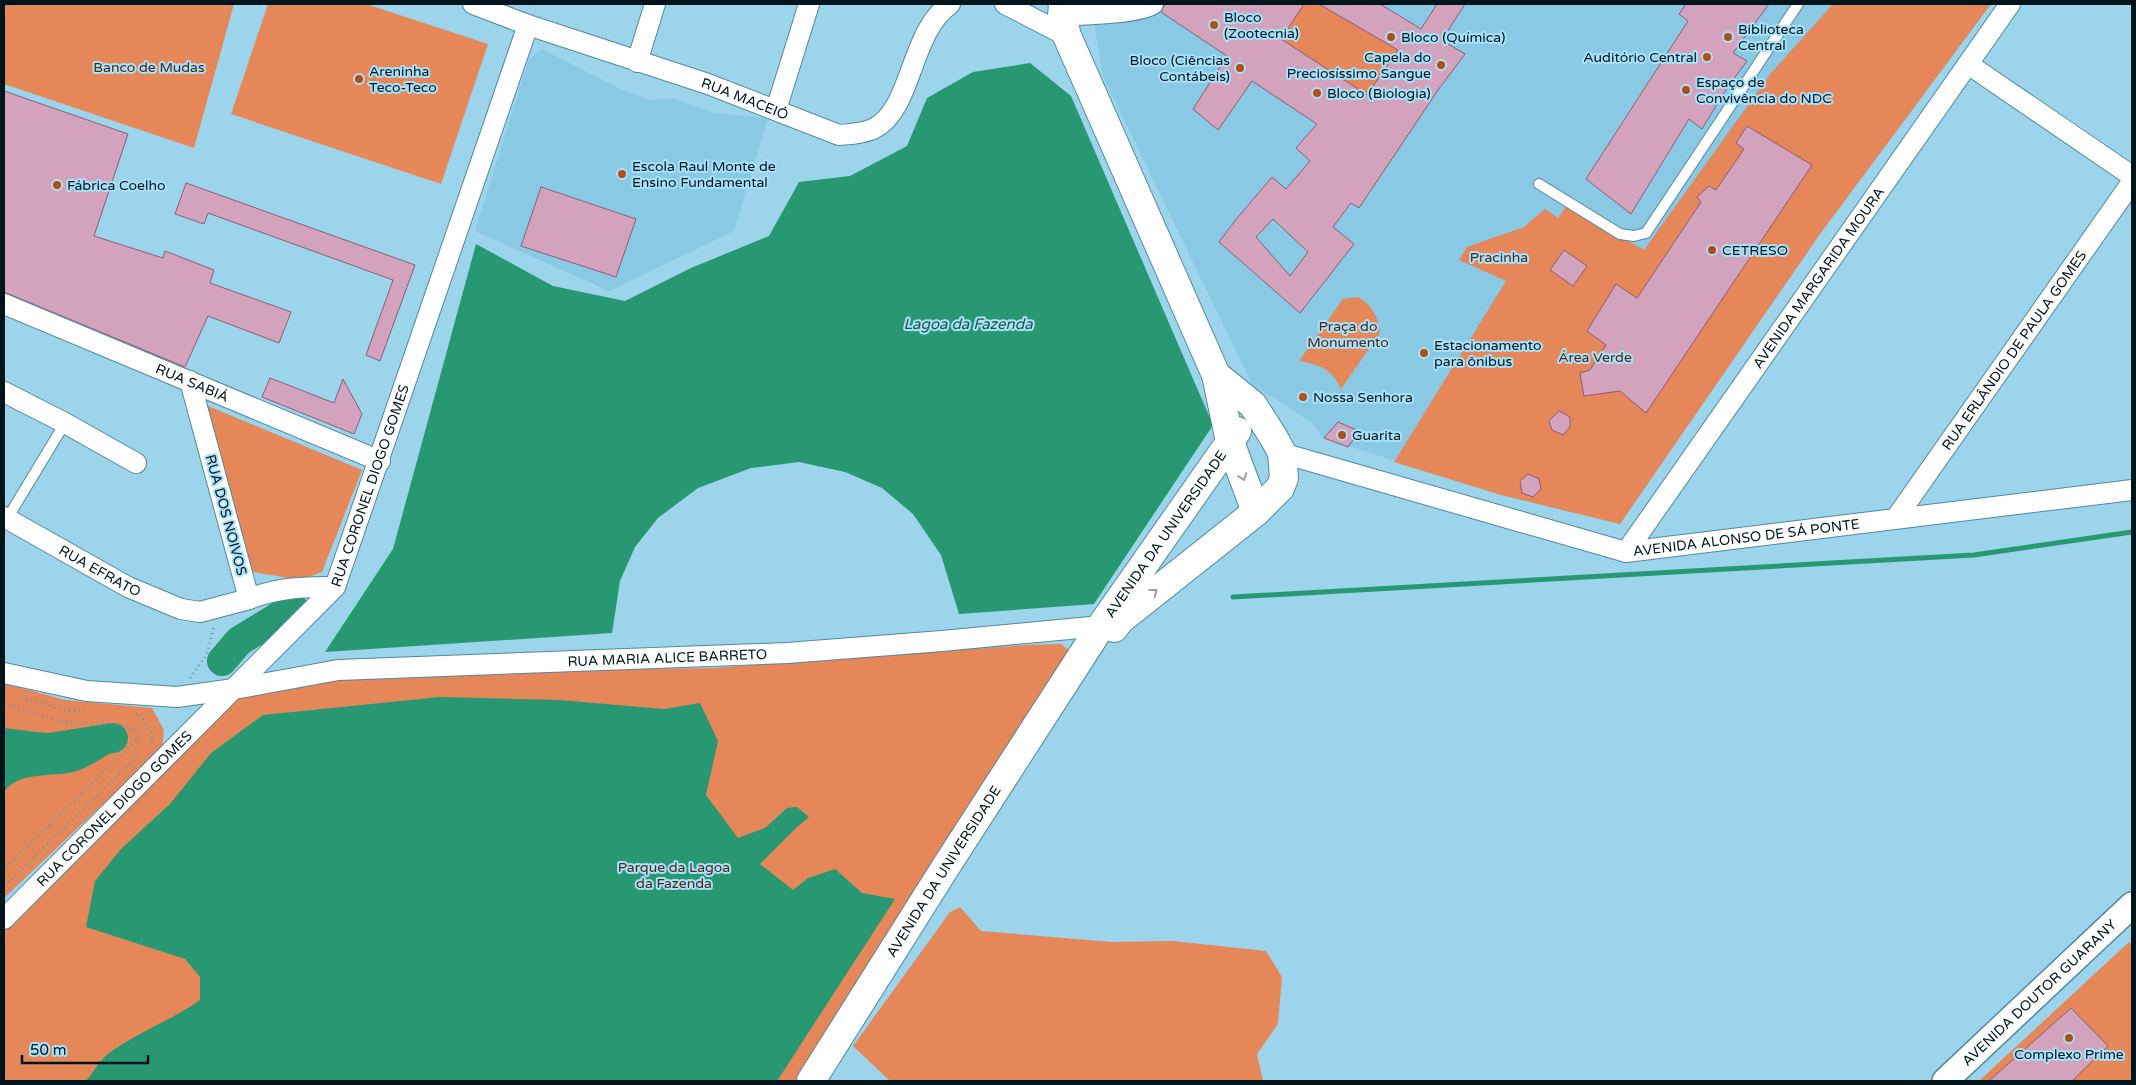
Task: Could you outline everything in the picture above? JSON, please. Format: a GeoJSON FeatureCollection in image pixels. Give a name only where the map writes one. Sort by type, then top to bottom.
{"type":"FeatureCollection","features":[{"type":"Feature","properties":{"kind":"main road"},"geometry":{"type":"LineString","coordinates":[[1064,19],[1216,375]]}},
{"type":"Feature","properties":{"kind":"main road","name":"AVENIDA DA UNIVERSIDADE"},"geometry":{"type":"LineString","coordinates":[[826,1081],[1120,620],[1256,512],[1280,488],[1284,478],[1282,453],[1253,405],[1216,375]]}},
{"type":"Feature","properties":{"kind":"main road","name":"AVENIDA DA UNIVERSIDADE"},"geometry":{"type":"LineString","coordinates":[[810,1081],[1101,626],[1230,442],[1216,375]]}},
{"type":"Feature","properties":{"kind":"main road"},"geometry":{"type":"LineString","coordinates":[[1253,405],[1230,442],[1256,512]]}},
{"type":"Feature","properties":{"kind":"street","name":"RUA MACEIÓ"},"geometry":{"type":"LineString","coordinates":[[473,4],[510,11],[528,25],[708,84],[839,135],[857,134],[874,128],[888,118],[896,105],[928,26],[941,10],[950,4]]}},
{"type":"Feature","properties":{"kind":"street"},"geometry":{"type":"LineString","coordinates":[[637,62],[655,4]]}},
{"type":"Feature","properties":{"kind":"street"},"geometry":{"type":"LineString","coordinates":[[776,110],[809,4]]}},
{"type":"Feature","properties":{"kind":"street"},"geometry":{"type":"LineString","coordinates":[[1005,4],[1064,19],[1135,10],[1153,4]]}},
{"type":"Feature","properties":{"kind":"street","name":"AVENIDA MARGARIDA MOURA"},"geometry":{"type":"LineString","coordinates":[[1626,552],[2010,4]]}},
{"type":"Feature","properties":{"kind":"street","name":"RUA CORONEL DIOGO GOMES"},"geometry":{"type":"LineString","coordinates":[[4,919],[335,588],[528,25]]}},
{"type":"Feature","properties":{"kind":"street"},"geometry":{"type":"LineString","coordinates":[[1968,64],[2132,176]]}},
{"type":"Feature","properties":{"kind":"street","name":"RUA ERLÂNDIO DE PAULA GOMES"},"geometry":{"type":"LineString","coordinates":[[1896,518],[2132,182]]}},
{"type":"Feature","properties":{"kind":"street","name":"RUA SABIÁ"},"geometry":{"type":"LineString","coordinates":[[4,304],[380,461]]}},
{"type":"Feature","properties":{"kind":"street","name":"RUA DOS NOIVOS"},"geometry":{"type":"LineString","coordinates":[[190,381],[249,599]]}},
{"type":"Feature","properties":{"kind":"street"},"geometry":{"type":"LineString","coordinates":[[4,392],[65,423],[136,463]]}},
{"type":"Feature","properties":{"kind":"street","name":"AVENIDA ALONSO DE SÁ PONTE"},"geometry":{"type":"LineString","coordinates":[[1282,453],[1626,552],[2132,490]]}},
{"type":"Feature","properties":{"kind":"street","name":"RUA EFRATO"},"geometry":{"type":"LineString","coordinates":[[5,520],[128,587],[181,609],[210,611]]}},
{"type":"Feature","properties":{"kind":"street"},"geometry":{"type":"LineString","coordinates":[[210,611],[270,591],[292,587],[335,588]]}},
{"type":"Feature","properties":{"kind":"street","name":"RUA MARIA ALICE BARRETO"},"geometry":{"type":"LineString","coordinates":[[4,673],[87,691],[177,697],[234,689],[338,670],[787,652],[942,641],[1101,626]]}},
{"type":"Feature","properties":{"kind":"street","name":"AVENIDA DOUTOR GUARANY"},"geometry":{"type":"LineString","coordinates":[[1945,1081],[2132,905]]}},
{"type":"Feature","properties":{"kind":"lane"},"geometry":{"type":"LineString","coordinates":[[1539,184],[1620,234],[1634,236],[1646,233],[1798,4]]}},
{"type":"Feature","properties":{"kind":"lane"},"geometry":{"type":"LineString","coordinates":[[5,520],[65,423]]}},
{"type":"Feature","properties":{"kind":"path"},"geometry":{"type":"LineString","coordinates":[[177,697],[206,654],[210,611]]}},
{"type":"Feature","properties":{"kind":"path"},"geometry":{"type":"LineString","coordinates":[[12,694],[63,710],[92,711]]}},
{"type":"Feature","properties":{"kind":"path"},"geometry":{"type":"LineString","coordinates":[[4,704],[64,722],[123,725],[139,732],[138,739],[4,869]]}},
{"type":"Feature","properties":{"kind":"path"},"geometry":{"type":"LineString","coordinates":[[4,886],[152,743],[152,733],[140,714],[130,713]]}},
{"type":"Feature","properties":{"kind":"shaded area"},"geometry":{"type":"Polygon","coordinates":[[[1091,4],[1991,4],[1820,234],[1620,524],[1501,495],[1324,438],[1311,422],[1252,384],[1103,76],[1091,4]]]}},
{"type":"Feature","properties":{"kind":"shaded area","name":"Escola Raul Monte de Ensino Fundamental"},"geometry":{"type":"Polygon","coordinates":[[[542,49],[620,89],[650,100],[674,98],[714,113],[768,118],[734,231],[609,291],[475,231],[529,59],[542,49]]]}},
{"type":"Feature","properties":{"kind":"green space","name":"Banco de Mudas"},"geometry":{"type":"Polygon","coordinates":[[[4,4],[234,4],[194,148],[4,84],[4,4]]]}},
{"type":"Feature","properties":{"kind":"green space","name":"Areninha Teco-Teco"},"geometry":{"type":"Polygon","coordinates":[[[268,4],[366,4],[488,44],[441,184],[231,114],[268,4]]]}},
{"type":"Feature","properties":{"kind":"green space"},"geometry":{"type":"Polygon","coordinates":[[[1304,4],[1319,4],[1398,50],[1367,95],[1281,39],[1304,4]]]}},
{"type":"Feature","properties":{"kind":"green space","name":"Área Verde"},"geometry":{"type":"Polygon","coordinates":[[[1833,4],[1991,4],[1820,234],[1620,524],[1501,495],[1394,462],[1506,281],[1459,260],[1467,247],[1524,227],[1545,209],[1558,218],[1567,205],[1644,250],[1771,73],[1833,4]]]}},
{"type":"Feature","properties":{"kind":"green space","name":"Praça do Monumento"},"geometry":{"type":"Polygon","coordinates":[[[1358,297],[1374,312],[1380,333],[1341,389],[1329,372],[1319,366],[1299,361],[1343,299],[1358,297]]]}},
{"type":"Feature","properties":{"kind":"green space"},"geometry":{"type":"Polygon","coordinates":[[[208,406],[362,470],[322,572],[301,580],[247,571],[202,411],[208,406]]]}},
{"type":"Feature","properties":{"kind":"green space","name":"Parque da Lagoa da Fazenda"},"geometry":{"type":"Polygon","coordinates":[[[1061,644],[1070,651],[804,1081],[4,1081],[4,928],[233,699],[347,674],[713,668],[1061,644]]]}},
{"type":"Feature","properties":{"kind":"green space"},"geometry":{"type":"Polygon","coordinates":[[[4,683],[65,700],[152,708],[164,730],[162,748],[4,898],[4,683]]]}},
{"type":"Feature","properties":{"kind":"green space"},"geometry":{"type":"Polygon","coordinates":[[[960,907],[981,931],[1112,942],[1173,941],[1266,951],[1282,977],[1278,1024],[1257,1054],[1263,1081],[890,1081],[853,1046],[950,912],[960,907]]]}},
{"type":"Feature","properties":{"kind":"green space"},"geometry":{"type":"Polygon","coordinates":[[[2129,942],[2132,945],[2132,1081],[1979,1081],[2129,942]]]}},
{"type":"Feature","properties":{"kind":"water","name":"Lagoa da Fazenda"},"geometry":{"type":"Polygon","coordinates":[[[1030,63],[1071,96],[1213,425],[1094,604],[959,614],[941,555],[913,514],[882,488],[845,472],[799,462],[751,468],[698,488],[658,518],[635,547],[620,581],[612,633],[325,652],[393,549],[476,244],[553,286],[625,301],[691,268],[769,236],[799,182],[850,176],[907,146],[927,98],[973,72],[1030,63]]]}},
{"type":"Feature","properties":{"kind":"water","name":"Parque da Lagoa da Fazenda"},"geometry":{"type":"Polygon","coordinates":[[[440,697],[559,700],[664,709],[700,703],[718,741],[706,795],[738,838],[765,828],[787,808],[797,807],[809,817],[760,864],[793,890],[808,878],[835,869],[862,893],[895,899],[777,1081],[86,1081],[102,1060],[119,1046],[200,1000],[200,977],[185,959],[86,927],[95,881],[121,849],[170,804],[211,753],[263,715],[440,697]]]}},
{"type":"Feature","properties":{"kind":"water"},"geometry":{"type":"Polygon","coordinates":[[[4,728],[103,740],[111,753],[78,771],[27,778],[10,785],[4,792],[4,728]]]}},
{"type":"Feature","properties":{"kind":"building"},"geometry":{"type":"Polygon","coordinates":[[[1165,4],[1304,4],[1281,39],[1367,95],[1398,50],[1319,4],[1380,4],[1421,29],[1437,4],[1465,4],[1442,40],[1465,54],[1438,90],[1359,208],[1351,203],[1333,227],[1354,244],[1300,313],[1219,242],[1272,177],[1286,189],[1310,161],[1296,148],[1317,124],[1252,81],[1218,130],[1193,109],[1227,56],[1161,12],[1165,4]],[[1273,219],[1256,237],[1290,276],[1308,252],[1273,219]]]}},
{"type":"Feature","properties":{"kind":"building"},"geometry":{"type":"Polygon","coordinates":[[[1686,4],[1769,4],[1733,53],[1747,61],[1727,88],[1702,129],[1689,119],[1631,214],[1586,179],[1688,21],[1679,14],[1686,4]]]}},
{"type":"Feature","properties":{"kind":"building","name":"Fábrica Coelho"},"geometry":{"type":"Polygon","coordinates":[[[4,91],[128,134],[94,236],[163,258],[165,251],[214,270],[210,283],[291,312],[279,343],[208,316],[185,367],[4,292],[4,91]]]}},
{"type":"Feature","properties":{"kind":"building","name":"CETRESO"},"geometry":{"type":"Polygon","coordinates":[[[1747,126],[1812,165],[1646,413],[1620,391],[1584,396],[1580,373],[1590,370],[1606,345],[1587,331],[1616,284],[1637,298],[1701,202],[1697,197],[1709,186],[1716,190],[1744,149],[1736,143],[1747,126]]]}},
{"type":"Feature","properties":{"kind":"building","name":"Fábrica Coelho"},"geometry":{"type":"Polygon","coordinates":[[[186,183],[415,265],[380,361],[366,355],[393,280],[208,213],[204,224],[175,214],[186,183]]]}},
{"type":"Feature","properties":{"kind":"building"},"geometry":{"type":"Polygon","coordinates":[[[541,187],[636,219],[616,277],[521,246],[541,187]]]}},
{"type":"Feature","properties":{"kind":"building"},"geometry":{"type":"Polygon","coordinates":[[[1564,250],[1587,266],[1573,286],[1550,270],[1564,250]]]}},
{"type":"Feature","properties":{"kind":"building"},"geometry":{"type":"Polygon","coordinates":[[[270,378],[334,403],[343,379],[362,414],[354,434],[262,397],[270,378]]]}},
{"type":"Feature","properties":{"kind":"building"},"geometry":{"type":"Polygon","coordinates":[[[1559,411],[1570,417],[1570,427],[1563,435],[1552,430],[1549,421],[1559,411]]]}},
{"type":"Feature","properties":{"kind":"building","name":"Guarita"},"geometry":{"type":"Polygon","coordinates":[[[1338,422],[1359,431],[1348,447],[1324,438],[1338,422]]]}},
{"type":"Feature","properties":{"kind":"building"},"geometry":{"type":"Polygon","coordinates":[[[1528,474],[1539,479],[1541,489],[1533,497],[1522,493],[1520,481],[1528,474]]]}},
{"type":"Feature","properties":{"kind":"building","name":"Complexo Prime"},"geometry":{"type":"Polygon","coordinates":[[[2071,1008],[2108,1046],[2072,1081],[1989,1081],[2071,1008]]]}},
{"type":"Feature","properties":{"kind":"waterway"},"geometry":{"type":"LineString","coordinates":[[1233,597],[1974,555],[2132,532]]}},
{"type":"Feature","properties":{"kind":"waterway"},"geometry":{"type":"LineString","coordinates":[[222,661],[239,641],[293,608]]}},
{"type":"Feature","properties":{"kind":"waterway"},"geometry":{"type":"LineString","coordinates":[[4,755],[113,738]]}},
{"type":"Feature","properties":{"kind":"place","name":"Bloco (Zootecnia)"},"geometry":{"type":"Point","coordinates":[1214,25]}},
{"type":"Feature","properties":{"kind":"place","name":"Bloco (Química)"},"geometry":{"type":"Point","coordinates":[1391,37]}},
{"type":"Feature","properties":{"kind":"place","name":"Biblioteca Central"},"geometry":{"type":"Point","coordinates":[1728,37]}},
{"type":"Feature","properties":{"kind":"place","name":"Auditório Central"},"geometry":{"type":"Point","coordinates":[1707,57]}},
{"type":"Feature","properties":{"kind":"place","name":"Capela do Preciosíssimo Sangue"},"geometry":{"type":"Point","coordinates":[1441,65]}},
{"type":"Feature","properties":{"kind":"place","name":"Bloco (Ciências Contábeis)"},"geometry":{"type":"Point","coordinates":[1240,68]}},
{"type":"Feature","properties":{"kind":"place","name":"Areninha Teco-Teco"},"geometry":{"type":"Point","coordinates":[359,79]}},
{"type":"Feature","properties":{"kind":"place","name":"Espaço de Convivência do NDC"},"geometry":{"type":"Point","coordinates":[1686,90]}},
{"type":"Feature","properties":{"kind":"place","name":"Bloco (Biologia)"},"geometry":{"type":"Point","coordinates":[1317,93]}},
{"type":"Feature","properties":{"kind":"place","name":"Escola Raul Monte de Ensino Fundamental"},"geometry":{"type":"Point","coordinates":[622,174]}},
{"type":"Feature","properties":{"kind":"place","name":"Fábrica Coelho"},"geometry":{"type":"Point","coordinates":[57,185]}},
{"type":"Feature","properties":{"kind":"place","name":"CETRESO"},"geometry":{"type":"Point","coordinates":[1712,250]}},
{"type":"Feature","properties":{"kind":"place","name":"Estacionamento para ônibus"},"geometry":{"type":"Point","coordinates":[1424,353]}},
{"type":"Feature","properties":{"kind":"place","name":"Nossa Senhora"},"geometry":{"type":"Point","coordinates":[1303,397]}},
{"type":"Feature","properties":{"kind":"place","name":"Guarita"},"geometry":{"type":"Point","coordinates":[1342,435]}},
{"type":"Feature","properties":{"kind":"place","name":"Complexo Prime"},"geometry":{"type":"Point","coordinates":[2069,1038]}},
{"type":"Feature","properties":{"kind":"park label","name":"Pracinha"},"geometry":{"type":"Point","coordinates":[1499,257]}}]}
